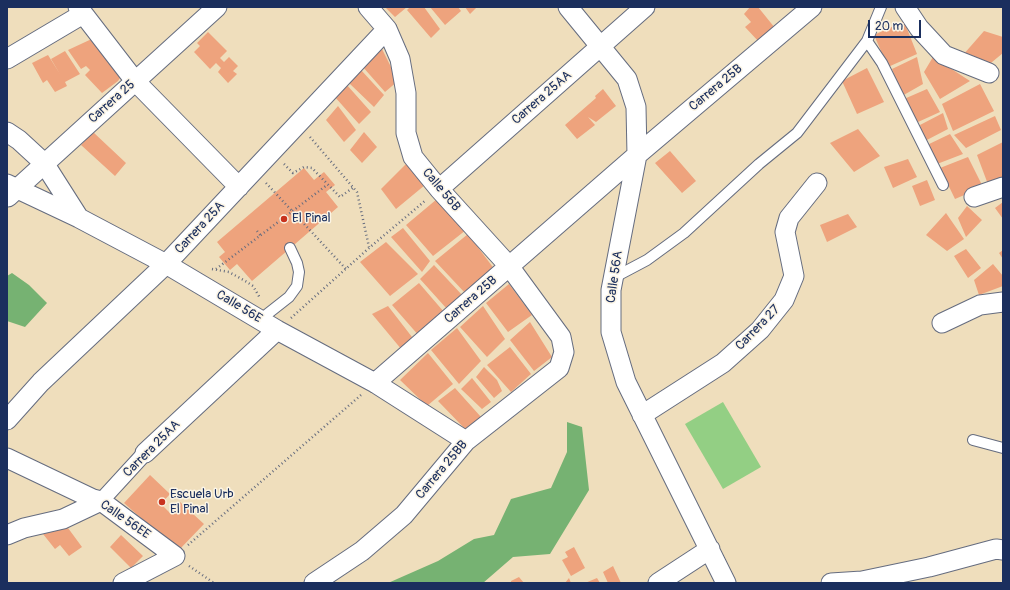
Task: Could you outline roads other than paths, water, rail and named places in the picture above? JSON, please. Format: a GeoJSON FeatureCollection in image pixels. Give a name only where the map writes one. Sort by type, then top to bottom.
{"type":"FeatureCollection","features":[{"type":"Feature","properties":{"kind":"street","name":"Carrera 25"},"geometry":{"type":"LineString","coordinates":[[10,190],[44,163],[217,7]]}},
{"type":"Feature","properties":{"kind":"street","name":"Calle 56B"},"geometry":{"type":"LineString","coordinates":[[368,7],[387,29],[400,59],[406,93],[406,133],[413,157],[439,189],[509,266],[561,337],[564,352]]}},
{"type":"Feature","properties":{"kind":"street","name":"Calle 56A"},"geometry":{"type":"LineString","coordinates":[[568,7],[627,79],[636,107],[637,155],[611,290],[611,332],[626,382],[726,583]]}},
{"type":"Feature","properties":{"kind":"street","name":"Carrera 25AA"},"geometry":{"type":"LineString","coordinates":[[439,189],[645,7]]}},
{"type":"Feature","properties":{"kind":"street","name":"Carrera 25B"},"geometry":{"type":"LineString","coordinates":[[375,383],[637,155],[812,7]]}},
{"type":"Feature","properties":{"kind":"street"},"geometry":{"type":"LineString","coordinates":[[905,7],[919,28],[944,55],[989,74]]}},
{"type":"Feature","properties":{"kind":"street"},"geometry":{"type":"LineString","coordinates":[[7,59],[80,10],[135,81],[239,187]]}},
{"type":"Feature","properties":{"kind":"street","name":"Carrera 25A"},"geometry":{"type":"LineString","coordinates":[[7,420],[41,382],[166,264],[387,29]]}},
{"type":"Feature","properties":{"kind":"street"},"geometry":{"type":"LineString","coordinates":[[7,132],[19,140],[44,163],[79,218]]}},
{"type":"Feature","properties":{"kind":"street","name":"Carrera 27"},"geometry":{"type":"LineString","coordinates":[[642,415],[723,363],[760,330],[784,300],[794,276],[785,232],[789,218],[817,183]]}},
{"type":"Feature","properties":{"kind":"street"},"geometry":{"type":"LineString","coordinates":[[974,197],[1003,187]]}},
{"type":"Feature","properties":{"kind":"street","name":"Calle 56E"},"geometry":{"type":"LineString","coordinates":[[10,190],[79,218],[266,316],[277,330],[375,383],[466,441]]}},
{"type":"Feature","properties":{"kind":"street"},"geometry":{"type":"LineString","coordinates":[[942,323],[980,305],[1003,302]]}},
{"type":"Feature","properties":{"kind":"street","name":"Carrera 25AA"},"geometry":{"type":"LineString","coordinates":[[7,535],[24,528],[63,519],[101,501],[145,453],[277,330]]}},
{"type":"Feature","properties":{"kind":"street","name":"Carrera 25BB"},"geometry":{"type":"LineString","coordinates":[[314,583],[362,551],[404,515],[466,441],[559,368],[564,352]]}},
{"type":"Feature","properties":{"kind":"street","name":"Calle 56EE"},"geometry":{"type":"LineString","coordinates":[[7,458],[93,499],[101,501],[175,556],[123,583]]}},
{"type":"Feature","properties":{"kind":"street"},"geometry":{"type":"LineString","coordinates":[[658,583],[710,549]]}},
{"type":"Feature","properties":{"kind":"street"},"geometry":{"type":"LineString","coordinates":[[831,583],[862,581],[929,567],[996,549],[1003,550]]}},
{"type":"Feature","properties":{"kind":"lane"},"geometry":{"type":"LineString","coordinates":[[613,278],[647,260],[684,233],[759,164],[797,133],[867,41],[881,7]]}},
{"type":"Feature","properties":{"kind":"lane"},"geometry":{"type":"LineString","coordinates":[[867,41],[882,63],[943,185]]}},
{"type":"Feature","properties":{"kind":"lane"},"geometry":{"type":"LineString","coordinates":[[266,316],[289,297],[297,286],[299,279],[297,263],[290,248]]}},
{"type":"Feature","properties":{"kind":"lane"},"geometry":{"type":"LineString","coordinates":[[973,440],[1003,448]]}},
{"type":"Feature","properties":{"kind":"place","name":"El Pinal"},"geometry":{"type":"Point","coordinates":[284,219]}},
{"type":"Feature","properties":{"kind":"place","name":"Escuela Urb El Pinal"},"geometry":{"type":"Point","coordinates":[162,502]}}]}
